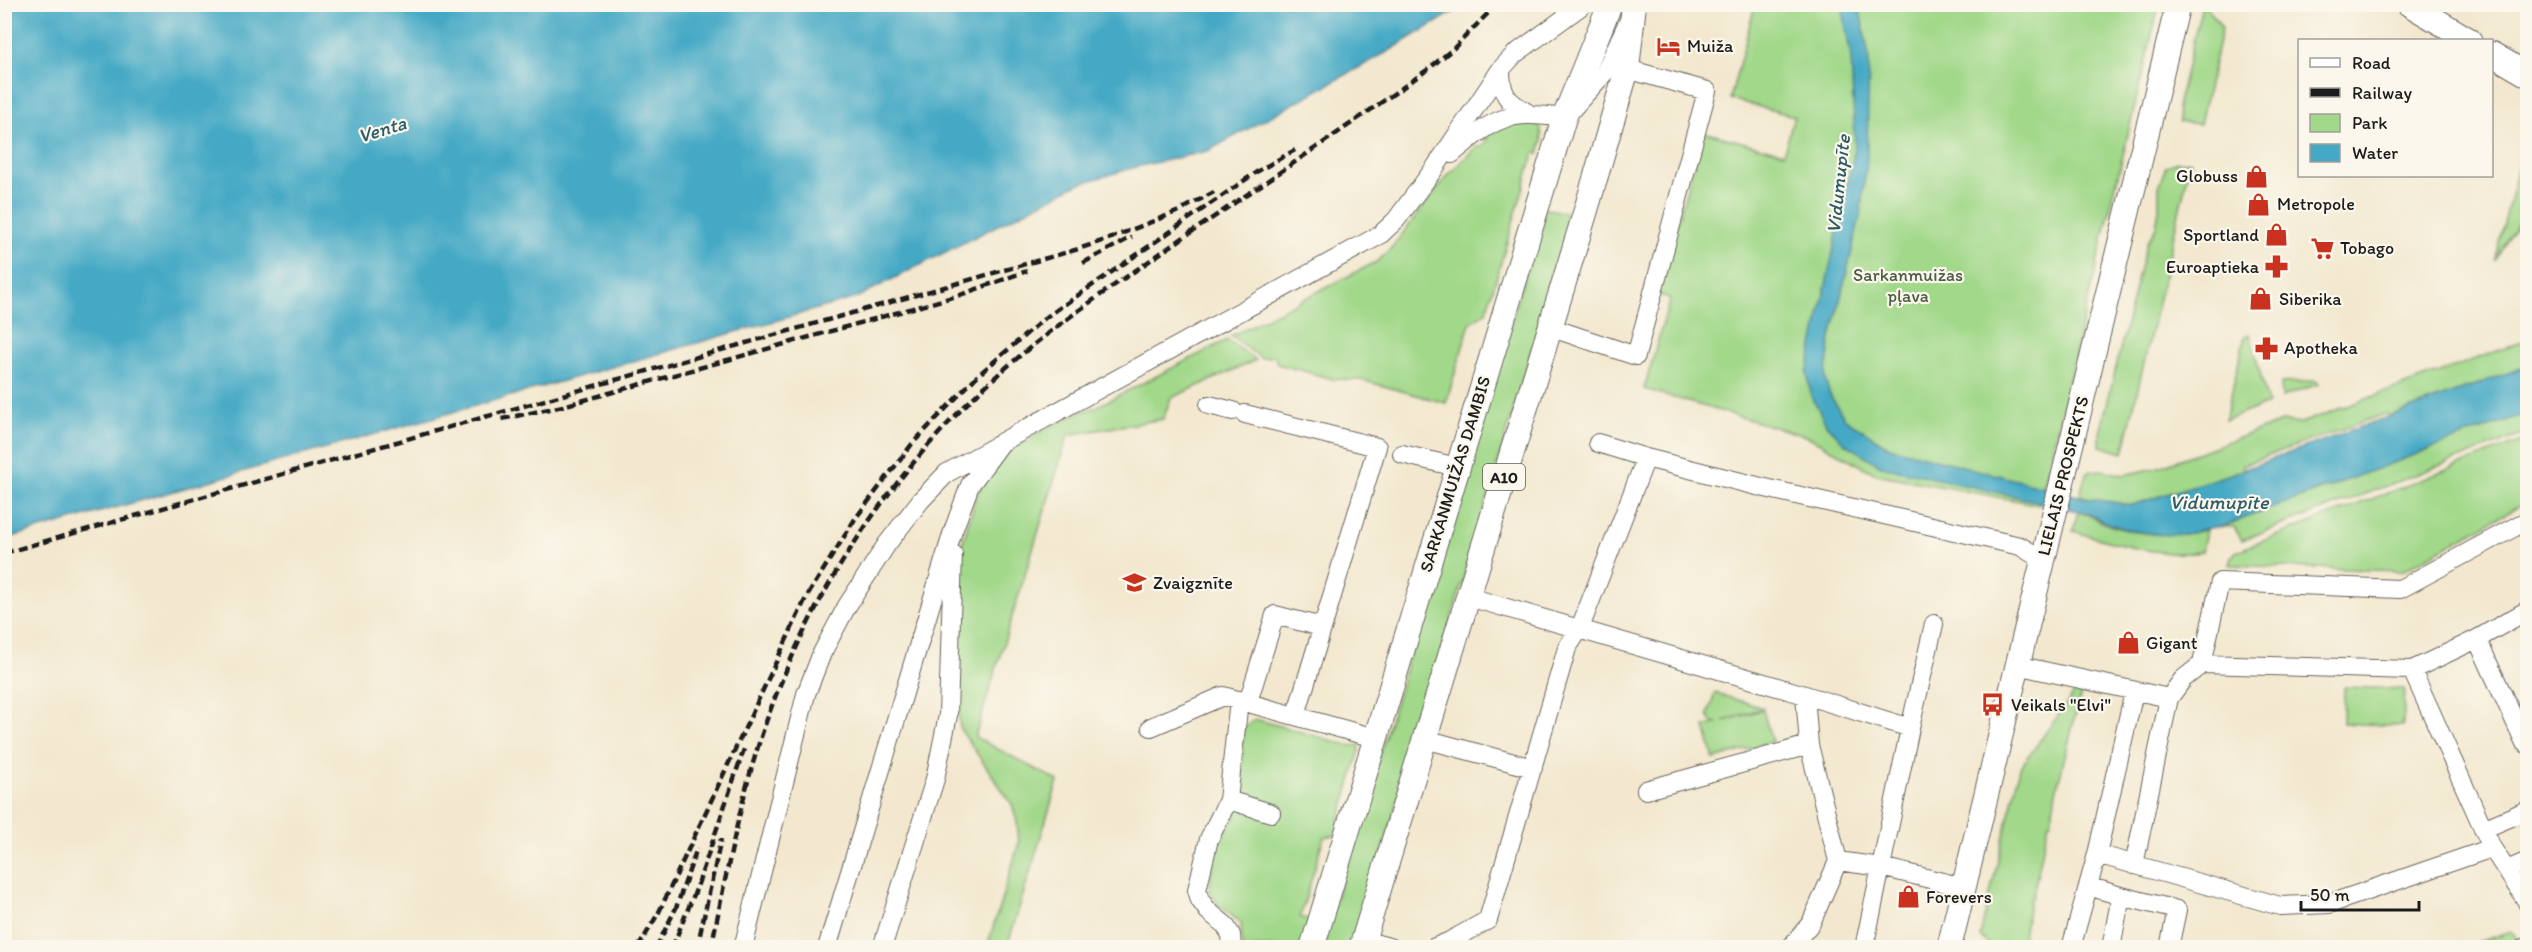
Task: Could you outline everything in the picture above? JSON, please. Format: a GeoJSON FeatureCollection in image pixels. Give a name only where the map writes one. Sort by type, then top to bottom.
{"type":"FeatureCollection","features":[{"type":"Feature","properties":{"kind":"main road","name":"SARKANMUIŽAS DAMBIS"},"geometry":{"type":"LineString","coordinates":[[1312,948],[1564,118],[1610,4]]}},
{"type":"Feature","properties":{"kind":"main road","name":"LIELAIS PROSPEKTS"},"geometry":{"type":"LineString","coordinates":[[1949,948],[2178,4]]}},
{"type":"Feature","properties":{"kind":"main road"},"geometry":{"type":"LineString","coordinates":[[2409,4],[2467,39]]}},
{"type":"Feature","properties":{"kind":"main road","name":"A10"},"geometry":{"type":"LineString","coordinates":[[1362,944],[1469,597],[1627,69],[1633,8]]}},
{"type":"Feature","properties":{"kind":"main road"},"geometry":{"type":"LineString","coordinates":[[2493,55],[2528,75]]}},
{"type":"Feature","properties":{"kind":"street"},"geometry":{"type":"LineString","coordinates":[[743,948],[806,694],[822,653],[847,606],[887,544],[921,500],[947,473],[1380,236],[1396,220],[1434,169],[1501,69],[1515,54],[1584,4]]}},
{"type":"Feature","properties":{"kind":"street"},"geometry":{"type":"LineString","coordinates":[[1434,169],[1477,132],[1503,118],[1527,113],[1564,118],[1605,72],[1633,8]]}},
{"type":"Feature","properties":{"kind":"street"},"geometry":{"type":"LineString","coordinates":[[1501,69],[1501,85],[1510,103],[1527,113]]}},
{"type":"Feature","properties":{"kind":"street"},"geometry":{"type":"LineString","coordinates":[[1549,327],[1636,356],[1707,91],[1627,69]]}},
{"type":"Feature","properties":{"kind":"street"},"geometry":{"type":"LineString","coordinates":[[1209,405],[1457,467]]}},
{"type":"Feature","properties":{"kind":"street"},"geometry":{"type":"LineString","coordinates":[[827,948],[953,531],[970,484],[1002,442]]}},
{"type":"Feature","properties":{"kind":"street"},"geometry":{"type":"LineString","coordinates":[[1598,443],[1646,458],[1761,487],[2020,546],[2043,560]]}},
{"type":"Feature","properties":{"kind":"street"},"geometry":{"type":"LineString","coordinates":[[1296,715],[1322,627],[1390,451]]}},
{"type":"Feature","properties":{"kind":"street"},"geometry":{"type":"LineString","coordinates":[[1433,948],[1488,920],[1567,648],[1580,628],[1646,458]]}},
{"type":"Feature","properties":{"kind":"street"},"geometry":{"type":"LineString","coordinates":[[2134,864],[2169,698],[2183,679],[2202,664],[2220,582],[2400,589],[2528,520]]}},
{"type":"Feature","properties":{"kind":"street"},"geometry":{"type":"LineString","coordinates":[[882,948],[935,779],[948,715],[953,531]]}},
{"type":"Feature","properties":{"kind":"street"},"geometry":{"type":"LineString","coordinates":[[1469,597],[1580,628],[1910,728]]}},
{"type":"Feature","properties":{"kind":"street"},"geometry":{"type":"LineString","coordinates":[[2202,664],[2412,670],[2477,639],[2528,610]]}},
{"type":"Feature","properties":{"kind":"street"},"geometry":{"type":"LineString","coordinates":[[1232,948],[1231,934],[1225,925],[1208,911],[1200,900],[1197,890],[1209,839],[1228,800],[1244,701],[1275,615],[1322,627]]}},
{"type":"Feature","properties":{"kind":"street"},"geometry":{"type":"LineString","coordinates":[[1864,948],[1934,624]]}},
{"type":"Feature","properties":{"kind":"street"},"geometry":{"type":"LineString","coordinates":[[2477,639],[2525,743],[2528,742]]}},
{"type":"Feature","properties":{"kind":"street"},"geometry":{"type":"LineString","coordinates":[[2016,665],[2169,698]]}},
{"type":"Feature","properties":{"kind":"street"},"geometry":{"type":"LineString","coordinates":[[2412,670],[2483,830],[2528,903]]}},
{"type":"Feature","properties":{"kind":"street"},"geometry":{"type":"LineString","coordinates":[[2071,948],[2097,854],[2134,692]]}},
{"type":"Feature","properties":{"kind":"street"},"geometry":{"type":"LineString","coordinates":[[1790,948],[1811,923],[1838,861],[1809,745],[1805,695]]}},
{"type":"Feature","properties":{"kind":"street"},"geometry":{"type":"LineString","coordinates":[[1151,727],[1223,696],[1375,738]]}},
{"type":"Feature","properties":{"kind":"street"},"geometry":{"type":"LineString","coordinates":[[1425,739],[1533,768]]}},
{"type":"Feature","properties":{"kind":"street"},"geometry":{"type":"LineString","coordinates":[[1646,790],[1809,745]]}},
{"type":"Feature","properties":{"kind":"street"},"geometry":{"type":"LineString","coordinates":[[1228,800],[1271,813]]}},
{"type":"Feature","properties":{"kind":"street"},"geometry":{"type":"LineString","coordinates":[[2483,830],[2528,810]]}},
{"type":"Feature","properties":{"kind":"street"},"geometry":{"type":"LineString","coordinates":[[2097,854],[2280,906],[2329,903],[2492,848]]}},
{"type":"Feature","properties":{"kind":"street"},"geometry":{"type":"LineString","coordinates":[[1838,861],[1881,867],[1963,887]]}},
{"type":"Feature","properties":{"kind":"street"},"geometry":{"type":"LineString","coordinates":[[2507,870],[2528,861]]}},
{"type":"Feature","properties":{"kind":"street"},"geometry":{"type":"LineString","coordinates":[[2088,886],[2177,910],[2169,948]]}},
{"type":"Feature","properties":{"kind":"street"},"geometry":{"type":"LineString","coordinates":[[2111,948],[2121,896]]}},
{"type":"Feature","properties":{"kind":"street"},"geometry":{"type":"LineString","coordinates":[[1362,944],[1392,948]]}},
{"type":"Feature","properties":{"kind":"green space","name":"Sarkanmuižas pļava"},"geometry":{"type":"Polygon","coordinates":[[[1755,5],[2159,5],[2039,505],[1876,474],[1809,437],[1644,389],[1670,299],[1657,294],[1703,132],[1784,153],[1794,116],[1730,99],[1755,5]]]}},
{"type":"Feature","properties":{"kind":"green space"},"geometry":{"type":"Polygon","coordinates":[[[2202,5],[2206,5],[2222,28],[2200,124],[2179,122],[2177,107],[2202,5]]]}},
{"type":"Feature","properties":{"kind":"green space"},"geometry":{"type":"Polygon","coordinates":[[[1534,121],[1541,128],[1542,142],[1539,154],[1534,153],[1486,312],[1470,323],[1446,403],[1361,380],[1333,379],[1277,364],[1275,356],[1261,358],[1231,336],[1376,262],[1388,252],[1449,174],[1476,147],[1483,146],[1488,139],[1481,139],[1507,124],[1534,121]]]}},
{"type":"Feature","properties":{"kind":"green space"},"geometry":{"type":"Polygon","coordinates":[[[2527,149],[2527,206],[2495,261],[2522,150],[2527,149]]]}},
{"type":"Feature","properties":{"kind":"green space"},"geometry":{"type":"Polygon","coordinates":[[[2191,161],[2123,453],[2100,446],[2100,433],[2147,242],[2156,227],[2159,185],[2166,166],[2191,161]]]}},
{"type":"Feature","properties":{"kind":"green space"},"geometry":{"type":"Polygon","coordinates":[[[1545,209],[1565,212],[1568,226],[1354,947],[1321,948],[1545,209]]]}},
{"type":"Feature","properties":{"kind":"green space"},"geometry":{"type":"Polygon","coordinates":[[[2250,334],[2268,404],[2225,420],[2245,336],[2250,334]]]}},
{"type":"Feature","properties":{"kind":"green space"},"geometry":{"type":"Polygon","coordinates":[[[1227,340],[1256,360],[1171,398],[1163,419],[1068,435],[975,737],[1058,781],[1007,947],[987,947],[1019,843],[1012,804],[960,729],[957,692],[958,558],[977,493],[986,475],[1000,458],[1040,432],[1075,414],[1096,407],[1227,340]]]}},
{"type":"Feature","properties":{"kind":"green space"},"geometry":{"type":"Polygon","coordinates":[[[2527,340],[2527,366],[2390,416],[2387,413],[2242,465],[2244,469],[2231,474],[2132,505],[2090,499],[2080,495],[2086,474],[2090,471],[2103,470],[2124,475],[2156,468],[2284,421],[2301,423],[2527,340]]]}},
{"type":"Feature","properties":{"kind":"green space"},"geometry":{"type":"Polygon","coordinates":[[[2316,381],[2319,384],[2282,397],[2281,383],[2316,381]]]}},
{"type":"Feature","properties":{"kind":"green space"},"geometry":{"type":"Polygon","coordinates":[[[2527,411],[2527,433],[2242,540],[2234,527],[2221,527],[2527,411]]]}},
{"type":"Feature","properties":{"kind":"green space"},"geometry":{"type":"Polygon","coordinates":[[[2527,439],[2527,502],[2402,571],[2229,565],[2231,557],[2237,551],[2527,439]]]}},
{"type":"Feature","properties":{"kind":"green space"},"geometry":{"type":"Polygon","coordinates":[[[2078,511],[2108,525],[2145,533],[2182,534],[2206,530],[2202,552],[2153,551],[2073,531],[2078,511]]]}},
{"type":"Feature","properties":{"kind":"green space"},"geometry":{"type":"Polygon","coordinates":[[[2344,687],[2405,689],[2403,726],[2343,723],[2344,687]]]}},
{"type":"Feature","properties":{"kind":"green space"},"geometry":{"type":"Polygon","coordinates":[[[2075,692],[2081,693],[2056,792],[2051,822],[2049,822],[2032,898],[2030,898],[2021,947],[1991,947],[1980,936],[2020,768],[2075,692]]]}},
{"type":"Feature","properties":{"kind":"green space"},"geometry":{"type":"Polygon","coordinates":[[[1715,693],[1763,708],[1723,721],[1763,710],[1772,742],[1714,759],[1705,727],[1717,723],[1711,721],[1708,715],[1715,693]]]}},
{"type":"Feature","properties":{"kind":"green space"},"geometry":{"type":"Polygon","coordinates":[[[1255,719],[1351,746],[1359,745],[1360,750],[1335,835],[1324,837],[1300,917],[1311,920],[1303,947],[1242,947],[1241,923],[1218,905],[1209,890],[1216,841],[1236,817],[1242,784],[1243,729],[1255,719]]]}},
{"type":"Feature","properties":{"kind":"green space"},"geometry":{"type":"Polygon","coordinates":[[[2511,931],[2515,934],[2518,943],[2504,947],[2461,948],[2511,931]]]}},
{"type":"Feature","properties":{"kind":"water","name":"Venta"},"geometry":{"type":"Polygon","coordinates":[[[28,4],[1465,5],[1389,51],[1208,151],[1136,167],[1078,184],[856,298],[5,539],[4,11],[28,4]]]}},
{"type":"Feature","properties":{"kind":"water","name":"Vidumupīte"},"geometry":{"type":"Polygon","coordinates":[[[1842,5],[1859,5],[1869,57],[1867,160],[1860,217],[1831,338],[1825,379],[1830,395],[1845,419],[1889,447],[2090,499],[2132,505],[2231,474],[2527,366],[2527,413],[2221,527],[2173,535],[2122,528],[2087,513],[1881,466],[1845,444],[1826,424],[1811,395],[1807,374],[1855,148],[1851,58],[1842,5]]]}},
{"type":"Feature","properties":{"kind":"railway"},"geometry":{"type":"LineString","coordinates":[[711,948],[746,788],[765,726],[794,652],[814,611],[861,532],[916,459],[979,392],[1047,334],[1427,70],[1454,48],[1497,4]]}},
{"type":"Feature","properties":{"kind":"railway"},"geometry":{"type":"LineString","coordinates":[[638,948],[659,912],[806,598],[855,519],[912,444],[976,377],[1045,318],[1258,171],[1295,150]]}},
{"type":"Feature","properties":{"kind":"railway"},"geometry":{"type":"LineString","coordinates":[[1108,239],[1179,211],[1214,192]]}},
{"type":"Feature","properties":{"kind":"railway"},"geometry":{"type":"LineString","coordinates":[[4,553],[1075,250],[1114,237]]}},
{"type":"Feature","properties":{"kind":"railway"},"geometry":{"type":"LineString","coordinates":[[1083,263],[1132,237]]}},
{"type":"Feature","properties":{"kind":"railway"},"geometry":{"type":"LineString","coordinates":[[502,419],[563,406],[960,295],[1027,271]]}},
{"type":"Feature","properties":{"kind":"railway"},"geometry":{"type":"LineString","coordinates":[[672,948],[697,887],[744,749]]}},
{"type":"Feature","properties":{"kind":"railway"},"geometry":{"type":"LineString","coordinates":[[697,948],[721,839]]}},
{"type":"Feature","properties":{"kind":"railway"},"geometry":{"type":"LineString","coordinates":[[656,948],[676,908],[697,848]]}},
{"type":"Feature","properties":{"kind":"place","name":"Muiža"},"geometry":{"type":"Point","coordinates":[1669,46]}},
{"type":"Feature","properties":{"kind":"place","name":"Globuss"},"geometry":{"type":"Point","coordinates":[2256,176]}},
{"type":"Feature","properties":{"kind":"place","name":"Metropole"},"geometry":{"type":"Point","coordinates":[2259,204]}},
{"type":"Feature","properties":{"kind":"place","name":"Sportland"},"geometry":{"type":"Point","coordinates":[2277,235]}},
{"type":"Feature","properties":{"kind":"place","name":"Tobago"},"geometry":{"type":"Point","coordinates":[2322,248]}},
{"type":"Feature","properties":{"kind":"place","name":"Euroaptieka"},"geometry":{"type":"Point","coordinates":[2277,267]}},
{"type":"Feature","properties":{"kind":"place","name":"Siberika"},"geometry":{"type":"Point","coordinates":[2261,299]}},
{"type":"Feature","properties":{"kind":"place","name":"Apotheka"},"geometry":{"type":"Point","coordinates":[2266,348]}},
{"type":"Feature","properties":{"kind":"place","name":"Zvaigznīte"},"geometry":{"type":"Point","coordinates":[1135,583]}},
{"type":"Feature","properties":{"kind":"place","name":"Gigant"},"geometry":{"type":"Point","coordinates":[2128,643]}},
{"type":"Feature","properties":{"kind":"place","name":"Veikals \"Elvi\""},"geometry":{"type":"Point","coordinates":[1993,705]}},
{"type":"Feature","properties":{"kind":"place","name":"Forevers"},"geometry":{"type":"Point","coordinates":[1908,897]}}]}
